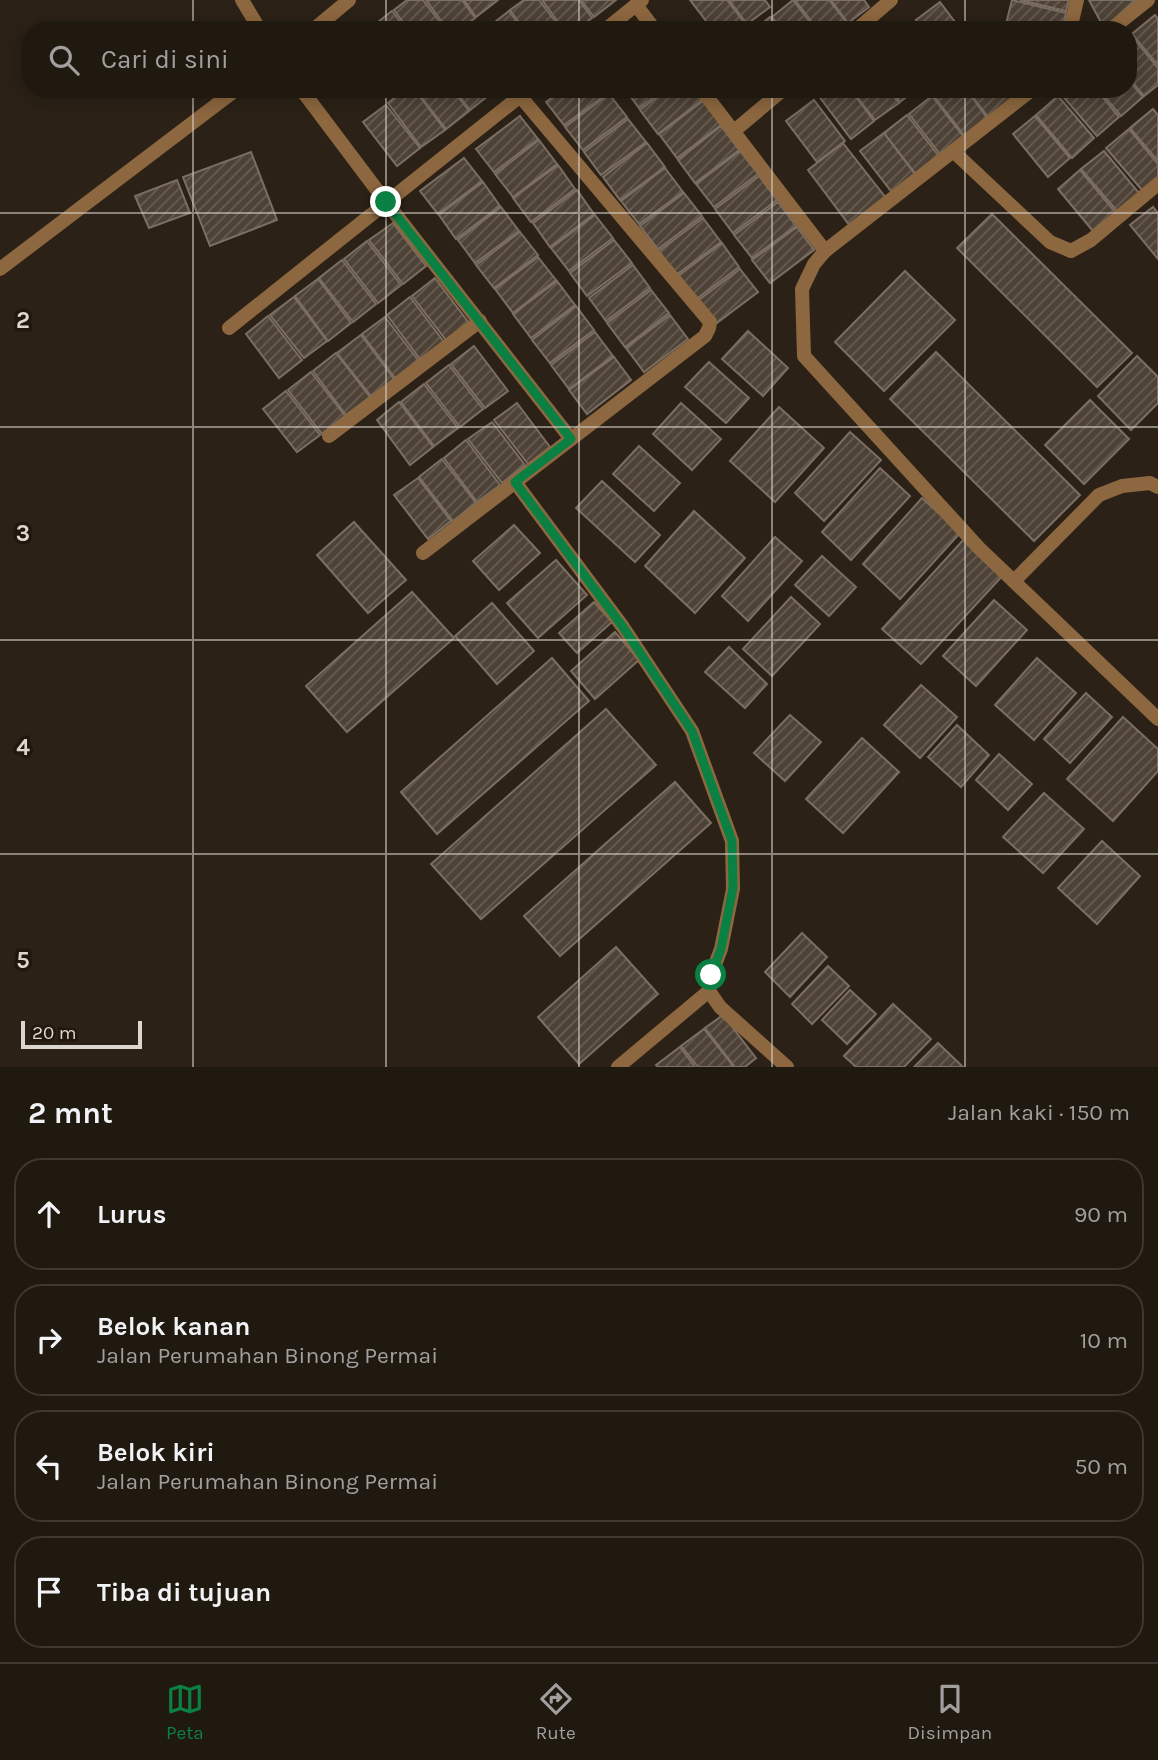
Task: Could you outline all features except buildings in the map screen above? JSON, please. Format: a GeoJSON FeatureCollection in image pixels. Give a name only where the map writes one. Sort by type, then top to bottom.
{"type":"FeatureCollection","features":[{"type":"Feature","properties":{"kind":"street"},"geometry":{"type":"LineString","coordinates":[[242,0],[255,21]]}},
{"type":"Feature","properties":{"kind":"street"},"geometry":{"type":"LineString","coordinates":[[324,21],[349,0]]}},
{"type":"Feature","properties":{"kind":"street"},"geometry":{"type":"LineString","coordinates":[[866,21],[891,0]]}},
{"type":"Feature","properties":{"kind":"street"},"geometry":{"type":"LineString","coordinates":[[1072,21],[1077,0]]}},
{"type":"Feature","properties":{"kind":"street"},"geometry":{"type":"LineString","coordinates":[[1121,21],[1148,0]]}},
{"type":"Feature","properties":{"kind":"street"},"geometry":{"type":"LineString","coordinates":[[616,21],[639,3],[650,21]]}},
{"type":"Feature","properties":{"kind":"street"},"geometry":{"type":"LineString","coordinates":[[0,268],[225,98]]}},
{"type":"Feature","properties":{"kind":"street"},"geometry":{"type":"LineString","coordinates":[[308,98],[571,439]]}},
{"type":"Feature","properties":{"kind":"street"},"geometry":{"type":"LineString","coordinates":[[229,328],[519,98]]}},
{"type":"Feature","properties":{"kind":"street"},"geometry":{"type":"LineString","coordinates":[[423,552],[705,336],[709,328],[710,322],[529,98]]}},
{"type":"Feature","properties":{"kind":"street"},"geometry":{"type":"LineString","coordinates":[[708,98],[825,251]]}},
{"type":"Feature","properties":{"kind":"street"},"geometry":{"type":"LineString","coordinates":[[734,131],[773,98]]}},
{"type":"Feature","properties":{"kind":"street"},"geometry":{"type":"LineString","coordinates":[[1022,98],[825,251],[814,264],[802,289],[804,356],[979,548],[1158,719]]}},
{"type":"Feature","properties":{"kind":"street"},"geometry":{"type":"LineString","coordinates":[[953,151],[1050,242],[1072,251],[1091,240],[1158,184]]}},
{"type":"Feature","properties":{"kind":"street"},"geometry":{"type":"LineString","coordinates":[[328,436],[480,321]]}},
{"type":"Feature","properties":{"kind":"street"},"geometry":{"type":"LineString","coordinates":[[515,482],[623,627],[692,731],[732,841],[733,888],[721,949],[711,975],[709,991],[720,1007],[787,1067]]}},
{"type":"Feature","properties":{"kind":"street"},"geometry":{"type":"LineString","coordinates":[[1014,580],[1100,495],[1122,486],[1150,484],[1158,487]]}},
{"type":"Feature","properties":{"kind":"street"},"geometry":{"type":"LineString","coordinates":[[618,1067],[709,991]]}},
{"type":"Feature","properties":{"kind":"route"},"geometry":{"type":"LineString","coordinates":[[386,202],[571,439],[515,482],[623,627],[692,731],[732,841],[733,888],[721,949],[711,975]]}}]}
